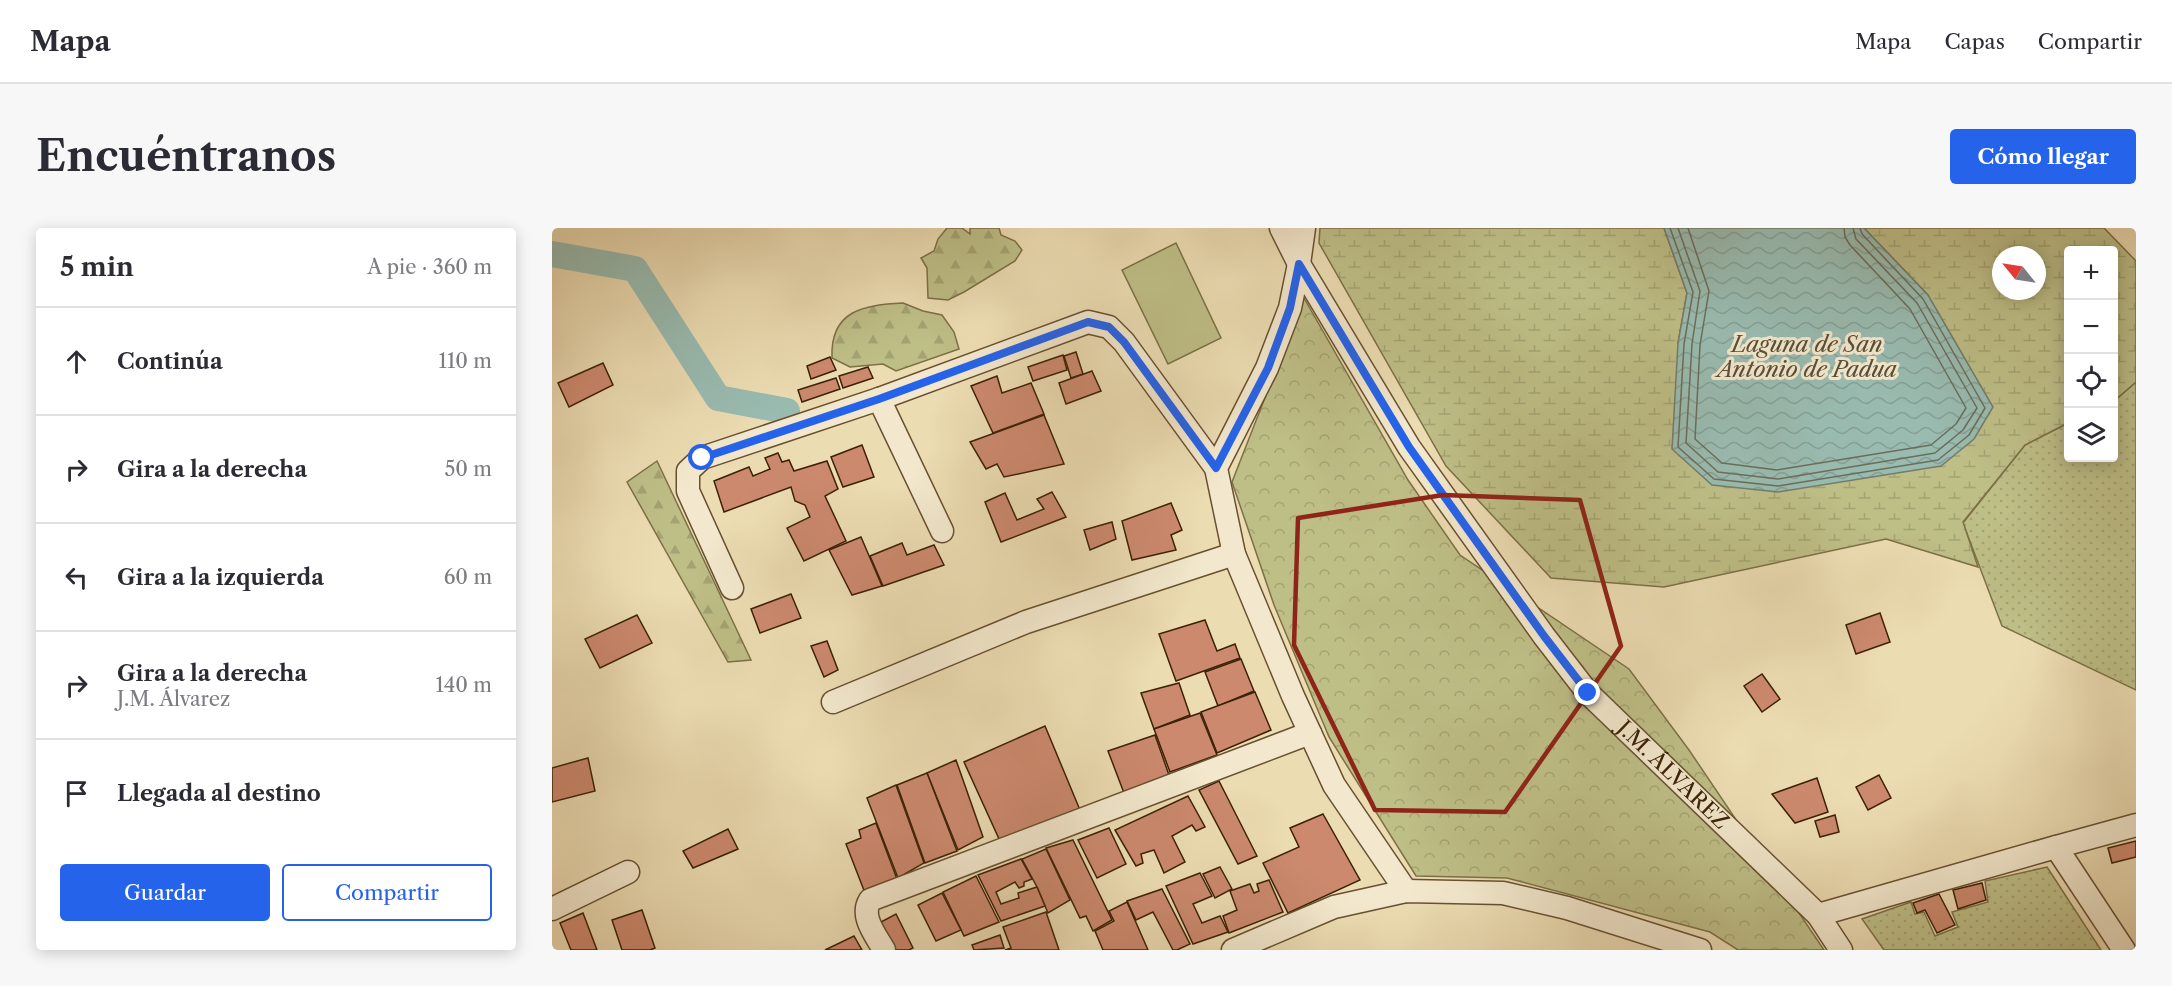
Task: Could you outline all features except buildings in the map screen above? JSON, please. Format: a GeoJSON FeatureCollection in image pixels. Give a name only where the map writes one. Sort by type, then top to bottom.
{"type":"FeatureCollection","features":[{"type":"Feature","properties":{"kind":"street","name":"J.M. ÁLVAREZ"},"geometry":{"type":"LineString","coordinates":[[1281,228],[1299,264],[1409,447],[1544,636],[1588,693],[1818,915],[1841,950]]}},
{"type":"Feature","properties":{"kind":"street"},"geometry":{"type":"LineString","coordinates":[[1216,468],[1268,368],[1290,308],[1304,228]]}},
{"type":"Feature","properties":{"kind":"street"},"geometry":{"type":"LineString","coordinates":[[732,588],[688,491],[688,471],[702,458],[879,399],[1088,322],[1109,327],[1124,342],[1216,468],[1234,554],[1310,733],[1334,785],[1406,891]]}},
{"type":"Feature","properties":{"kind":"street"},"geometry":{"type":"LineString","coordinates":[[879,399],[942,531]]}},
{"type":"Feature","properties":{"kind":"street"},"geometry":{"type":"LineString","coordinates":[[833,702],[1026,621],[1234,554]]}},
{"type":"Feature","properties":{"kind":"street"},"geometry":{"type":"LineString","coordinates":[[884,950],[867,918],[866,907],[870,900],[1310,733]]}},
{"type":"Feature","properties":{"kind":"street"},"geometry":{"type":"LineString","coordinates":[[1818,915],[2136,825]]}},
{"type":"Feature","properties":{"kind":"street"},"geometry":{"type":"LineString","coordinates":[[2056,847],[2124,950]]}},
{"type":"Feature","properties":{"kind":"street"},"geometry":{"type":"LineString","coordinates":[[552,909],[628,872]]}},
{"type":"Feature","properties":{"kind":"street"},"geometry":{"type":"LineString","coordinates":[[1233,950],[1334,907],[1406,891],[1503,893],[1567,908],[1698,949]]}},
{"type":"Feature","properties":{"kind":"highlighted area"},"geometry":{"type":"Polygon","coordinates":[[[1443,495],[1580,500],[1621,646],[1505,812],[1375,810],[1294,645],[1298,518],[1443,495]]]}},
{"type":"Feature","properties":{"kind":"green space"},"geometry":{"type":"Polygon","coordinates":[[[947,228],[962,228],[970,234],[970,228],[999,228],[1001,235],[1015,241],[1022,250],[1015,261],[964,292],[948,300],[928,298],[927,268],[921,258],[934,251],[938,239],[947,228]]]}},
{"type":"Feature","properties":{"kind":"green space"},"geometry":{"type":"Polygon","coordinates":[[[1320,228],[1664,228],[1687,293],[1678,343],[1928,295],[1864,228],[2104,228],[2136,261],[2136,382],[2118,398],[2118,246],[2064,246],[2064,425],[2025,445],[1963,522],[1978,567],[1886,539],[1664,587],[1551,578],[1446,466],[1319,243],[1320,228]]]}},
{"type":"Feature","properties":{"kind":"green space"},"geometry":{"type":"Polygon","coordinates":[[[1176,243],[1221,338],[1168,364],[1122,270],[1176,243]]]}},
{"type":"Feature","properties":{"kind":"green space"},"geometry":{"type":"Polygon","coordinates":[[[1304,298],[1408,480],[1460,555],[1629,669],[1689,750],[1824,950],[1738,950],[1710,932],[1507,878],[1416,876],[1329,737],[1274,605],[1232,482],[1304,298]]]}},
{"type":"Feature","properties":{"kind":"green space"},"geometry":{"type":"Polygon","coordinates":[[[903,303],[942,315],[954,332],[959,349],[896,371],[883,364],[850,367],[832,358],[837,329],[852,313],[875,306],[903,303]]]}},
{"type":"Feature","properties":{"kind":"green space"},"geometry":{"type":"Polygon","coordinates":[[[2136,382],[2136,690],[2002,626],[1963,523],[2025,445],[2064,425],[2064,462],[2118,462],[2118,398],[2136,382]]]}},
{"type":"Feature","properties":{"kind":"green space"},"geometry":{"type":"Polygon","coordinates":[[[657,461],[751,660],[728,662],[627,482],[657,461]]]}},
{"type":"Feature","properties":{"kind":"green space"},"geometry":{"type":"Polygon","coordinates":[[[2047,867],[2101,950],[1884,950],[1862,919],[1911,902],[1915,914],[1924,912],[1935,936],[1958,927],[1952,912],[1988,902],[1985,881],[2047,867]]]}},
{"type":"Feature","properties":{"kind":"water","name":"Laguna de San Antonio de Padua"},"geometry":{"type":"Polygon","coordinates":[[[1664,228],[1864,228],[1928,295],[1993,407],[1974,439],[1941,466],[1778,492],[1712,485],[1672,449],[1678,343],[1687,293],[1664,228]]]}},
{"type":"Feature","properties":{"kind":"waterway"},"geometry":{"type":"LineString","coordinates":[[552,254],[635,269],[718,398],[787,411]]}},
{"type":"Feature","properties":{"kind":"route"},"geometry":{"type":"LineString","coordinates":[[702,458],[879,399],[1088,322],[1109,327],[1124,342],[1216,468],[1268,368],[1290,308],[1299,264],[1409,447],[1544,636],[1588,693]]}}]}
